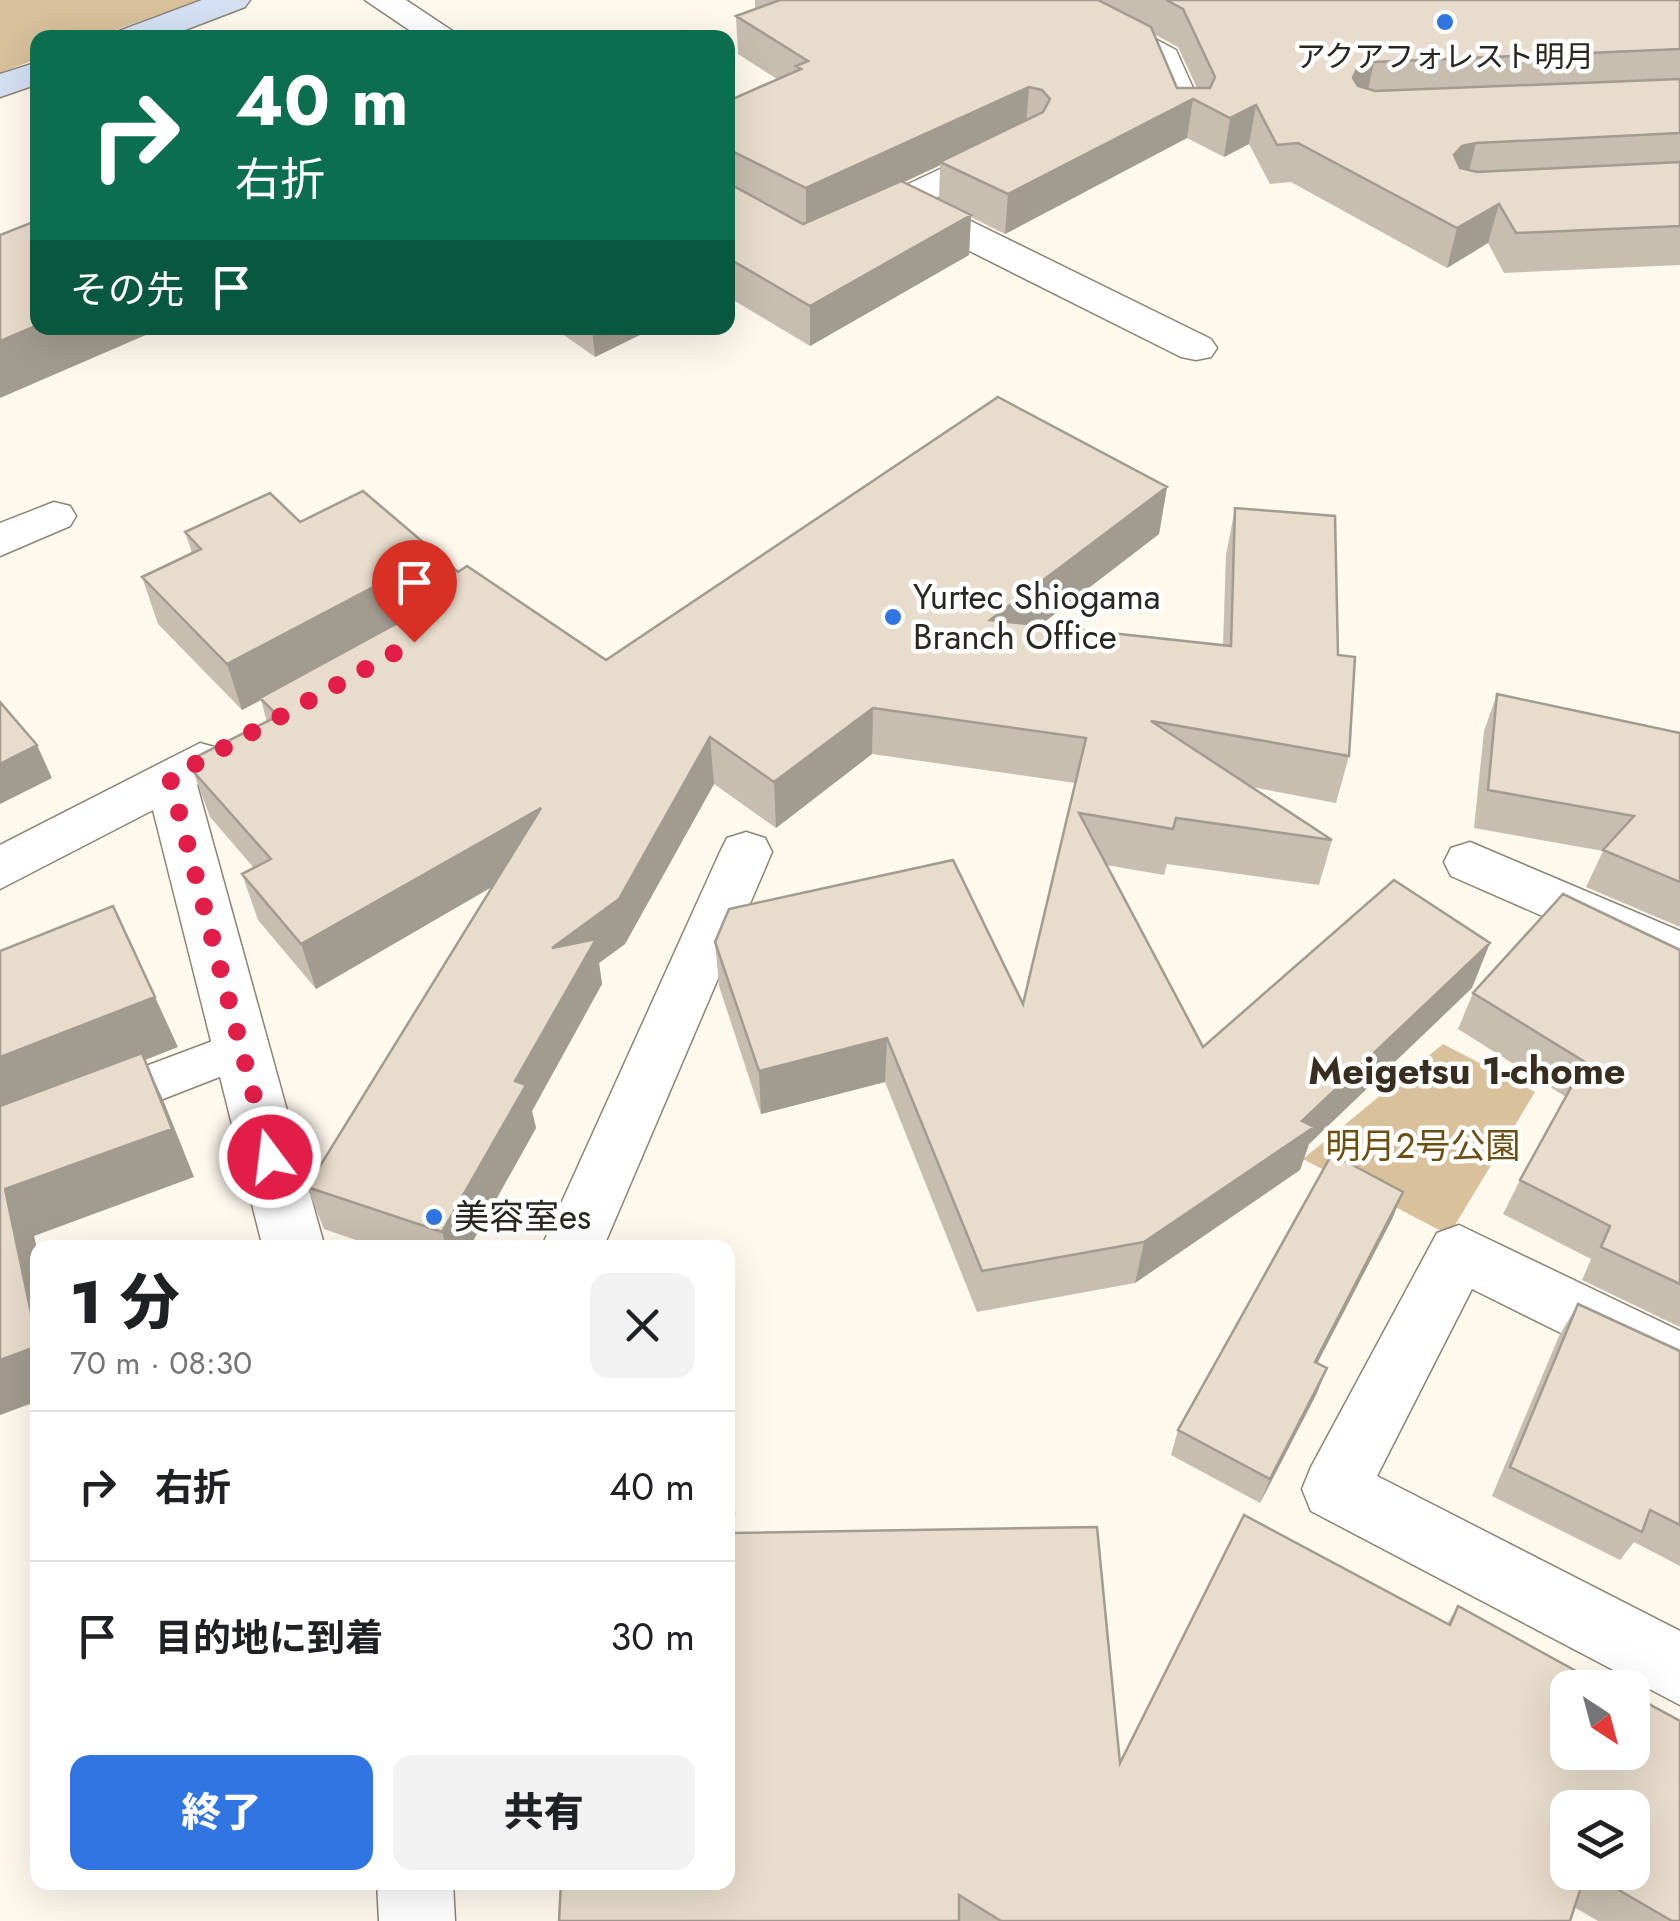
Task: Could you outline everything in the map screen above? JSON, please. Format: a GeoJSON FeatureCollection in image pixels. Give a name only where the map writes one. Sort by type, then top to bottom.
{"type":"FeatureCollection","features":[{"type":"Feature","properties":{"kind":"street"},"geometry":{"type":"LineString","coordinates":[[153,30],[234,0]]}},
{"type":"Feature","properties":{"kind":"street"},"geometry":{"type":"LineString","coordinates":[[382,0],[433,30]]}},
{"type":"Feature","properties":{"kind":"street"},"geometry":{"type":"LineString","coordinates":[[1058,0],[1164,57],[1188,117]]}},
{"type":"Feature","properties":{"kind":"street"},"geometry":{"type":"LineString","coordinates":[[0,86],[30,75]]}},
{"type":"Feature","properties":{"kind":"street"},"geometry":{"type":"LineString","coordinates":[[735,206],[805,248],[1025,140]]}},
{"type":"Feature","properties":{"kind":"street"},"geometry":{"type":"LineString","coordinates":[[902,202],[1196,348]]}},
{"type":"Feature","properties":{"kind":"street"},"geometry":{"type":"LineString","coordinates":[[0,541],[54,516]]}},
{"type":"Feature","properties":{"kind":"street"},"geometry":{"type":"LineString","coordinates":[[0,869],[240,739]]}},
{"type":"Feature","properties":{"kind":"street"},"geometry":{"type":"LineString","coordinates":[[170,778],[292,1240]]}},
{"type":"Feature","properties":{"kind":"street"},"geometry":{"type":"LineString","coordinates":[[576,1240],[746,852]]}},
{"type":"Feature","properties":{"kind":"street"},"geometry":{"type":"LineString","coordinates":[[1470,862],[1680,954]]}},
{"type":"Feature","properties":{"kind":"street"},"geometry":{"type":"LineString","coordinates":[[1680,1363],[1459,1252],[1335,1489],[1680,1668]]}},
{"type":"Feature","properties":{"kind":"street"},"geometry":{"type":"LineString","coordinates":[[416,1890],[418,1921]]}},
{"type":"Feature","properties":{"kind":"lane"},"geometry":{"type":"LineString","coordinates":[[60,1119],[242,1050]]}},
{"type":"Feature","properties":{"kind":"green space"},"geometry":{"type":"Polygon","coordinates":[[[0,0],[199,0],[115,30],[30,30],[30,62],[0,73],[0,0]]]}},
{"type":"Feature","properties":{"kind":"green space","name":"明月2号公園"},"geometry":{"type":"Polygon","coordinates":[[[1443,1044],[1535,1092],[1449,1235],[1303,1159],[1443,1044]]]}},
{"type":"Feature","properties":{"kind":"building"},"geometry":{"type":"Polygon","coordinates":[[[780,0],[1098,0],[1151,27],[1177,88],[1210,88],[1215,77],[1183,9],[1166,0],[1680,0],[1680,49],[1374,62],[1358,66],[1353,78],[1358,86],[1375,91],[1680,79],[1680,133],[1476,143],[1462,146],[1454,155],[1460,168],[1477,172],[1680,162],[1680,226],[1516,233],[1499,204],[1457,228],[1298,143],[1277,145],[1256,105],[1230,118],[1193,99],[1008,194],[940,162],[1043,112],[1050,99],[1042,90],[1029,87],[806,188],[735,152],[735,98],[801,69],[796,66],[808,61],[736,16],[780,0]]]}},
{"type":"Feature","properties":{"kind":"building"},"geometry":{"type":"Polygon","coordinates":[[[901,181],[971,215],[810,306],[735,262],[735,187],[803,224],[901,181]]]}},
{"type":"Feature","properties":{"kind":"building"},"geometry":{"type":"Polygon","coordinates":[[[30,223],[30,328],[0,341],[0,235],[30,223]]]}},
{"type":"Feature","properties":{"kind":"building"},"geometry":{"type":"Polygon","coordinates":[[[998,397],[1167,487],[990,620],[1231,646],[1235,508],[1335,516],[1338,655],[1355,657],[1349,756],[1151,721],[1332,840],[1176,818],[1173,829],[1079,813],[1203,1047],[1394,880],[1490,943],[1302,1121],[1314,1127],[1144,1242],[982,1271],[887,1038],[759,1071],[715,942],[729,909],[953,860],[1023,1004],[1086,738],[873,708],[774,782],[710,737],[619,899],[552,948],[596,939],[515,1081],[526,1085],[442,1232],[307,1187],[541,808],[301,944],[242,874],[271,859],[193,771],[190,760],[278,716],[260,698],[423,609],[431,597],[422,581],[403,576],[385,581],[227,664],[142,577],[201,549],[185,532],[270,493],[300,522],[363,491],[458,572],[467,566],[606,660],[998,397]]]}},
{"type":"Feature","properties":{"kind":"building"},"geometry":{"type":"Polygon","coordinates":[[[1497,694],[1680,733],[1680,882],[1603,850],[1634,816],[1488,790],[1497,694]]]}},
{"type":"Feature","properties":{"kind":"building"},"geometry":{"type":"Polygon","coordinates":[[[0,702],[37,745],[0,764],[0,702]]]}},
{"type":"Feature","properties":{"kind":"building"},"geometry":{"type":"Polygon","coordinates":[[[1563,894],[1680,950],[1680,1284],[1601,1247],[1610,1226],[1520,1180],[1585,1062],[1473,993],[1563,894]]]}},
{"type":"Feature","properties":{"kind":"building"},"geometry":{"type":"Polygon","coordinates":[[[113,906],[155,997],[0,1057],[0,951],[113,906]]]}},
{"type":"Feature","properties":{"kind":"building"},"geometry":{"type":"Polygon","coordinates":[[[142,1053],[172,1129],[5,1189],[30,1308],[30,1349],[0,1360],[0,1106],[142,1053]]]}},
{"type":"Feature","properties":{"kind":"building"},"geometry":{"type":"Polygon","coordinates":[[[1332,1154],[1403,1192],[1315,1362],[1327,1368],[1270,1479],[1178,1430],[1332,1154]]]}},
{"type":"Feature","properties":{"kind":"building"},"geometry":{"type":"Polygon","coordinates":[[[1578,1304],[1680,1351],[1680,1525],[1650,1510],[1642,1532],[1510,1467],[1578,1304]]]}},
{"type":"Feature","properties":{"kind":"building"},"geometry":{"type":"Polygon","coordinates":[[[1244,1515],[1450,1625],[1458,1606],[1574,1670],[1550,1670],[1550,1770],[1650,1770],[1650,1705],[1680,1721],[1680,1921],[1672,1921],[1619,1890],[1650,1890],[1650,1790],[1550,1790],[1550,1890],[1580,1890],[1570,1921],[1001,1921],[959,1895],[959,1921],[559,1921],[561,1890],[735,1890],[735,1533],[1097,1527],[1120,1763],[1244,1515]]]}},
{"type":"Feature","properties":{"kind":"place","name":"アクアフォレスト明月"},"geometry":{"type":"Point","coordinates":[1445,22]}},
{"type":"Feature","properties":{"kind":"place","name":"Yurtec Shiogama Branch Office"},"geometry":{"type":"Point","coordinates":[893,617]}},
{"type":"Feature","properties":{"kind":"place","name":"美容室es"},"geometry":{"type":"Point","coordinates":[434,1217]}},
{"type":"Feature","properties":{"kind":"district","name":"Meigetsu 1-chome"},"geometry":{"type":"Point","coordinates":[1467,1070]}},
{"type":"Feature","properties":{"kind":"route"},"geometry":{"type":"LineString","coordinates":[[270,1157],[170,778],[414,642]]}}]}
